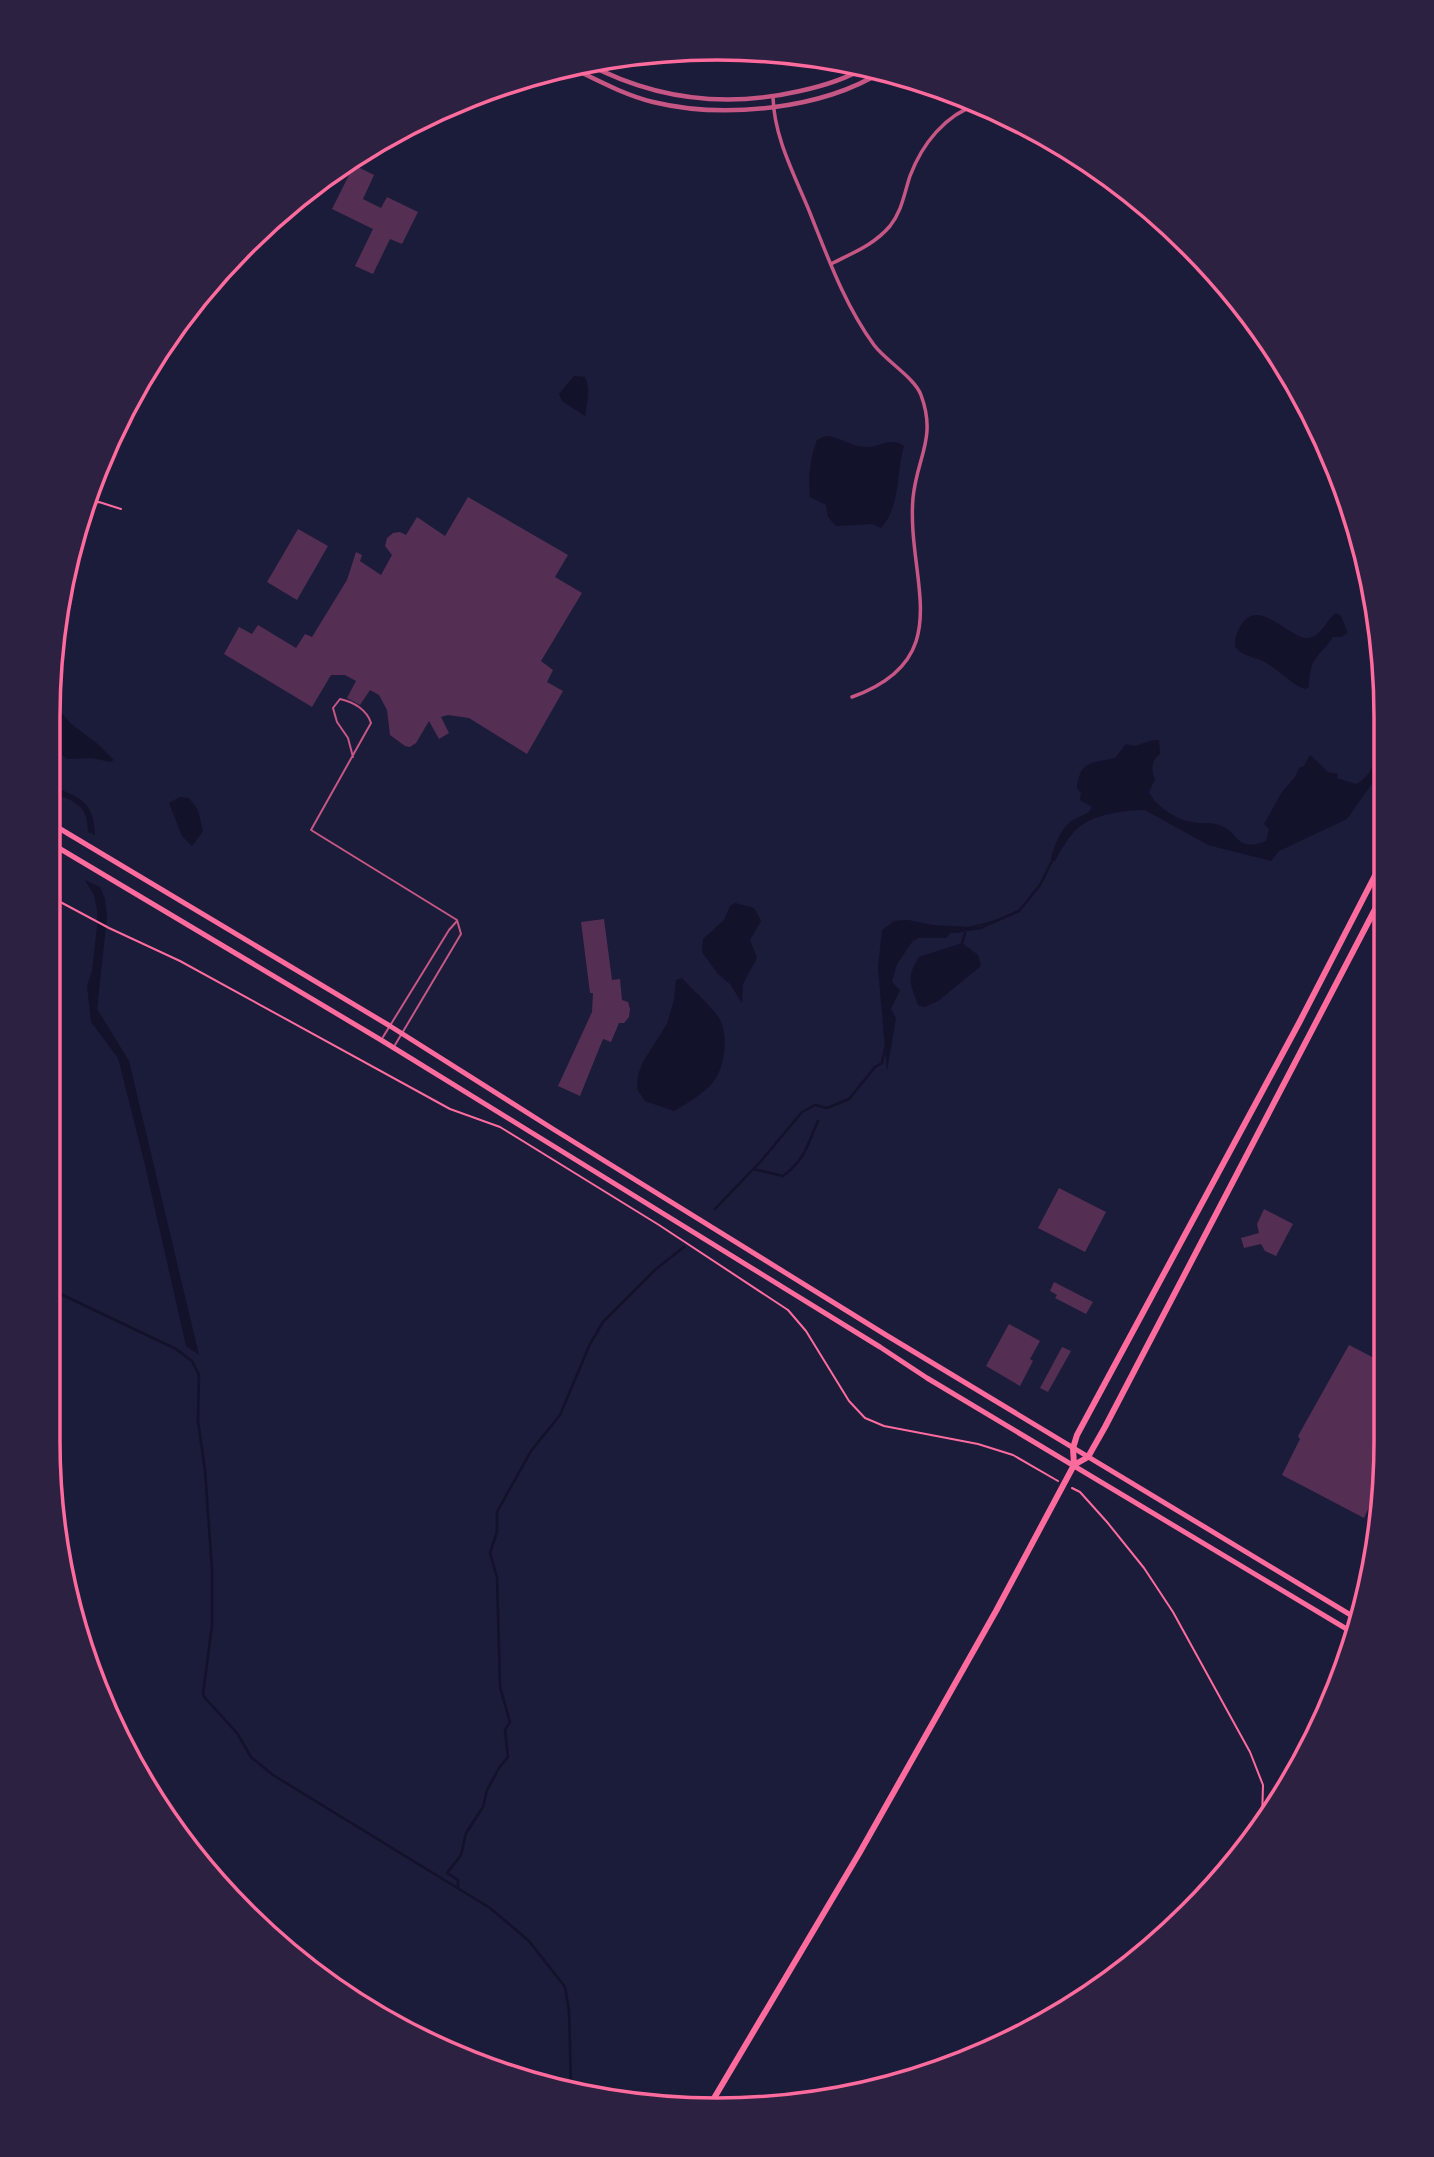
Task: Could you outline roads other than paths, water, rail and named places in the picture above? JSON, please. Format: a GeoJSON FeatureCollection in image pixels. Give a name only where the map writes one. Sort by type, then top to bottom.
{"type":"FeatureCollection","features":[{"type":"Feature","properties":{"kind":"main road"},"geometry":{"type":"LineString","coordinates":[[59,828],[390,1026],[731,1240],[1351,1615]]}},
{"type":"Feature","properties":{"kind":"main road"},"geometry":{"type":"LineString","coordinates":[[59,849],[393,1047],[927,1378],[1346,1630]]}},
{"type":"Feature","properties":{"kind":"main road"},"geometry":{"type":"LineString","coordinates":[[714,2098],[867,1840],[996,1611],[1074,1465],[1073,1448],[1077,1435],[1299,1023],[1375,875]]}},
{"type":"Feature","properties":{"kind":"main road"},"geometry":{"type":"LineString","coordinates":[[1074,1465],[1088,1457],[1375,909]]}},
{"type":"Feature","properties":{"kind":"street"},"geometry":{"type":"LineString","coordinates":[[599,70],[664,94],[703,100],[773,97],[825,85],[851,73]]}},
{"type":"Feature","properties":{"kind":"street"},"geometry":{"type":"LineString","coordinates":[[584,73],[647,100],[698,110],[773,107],[826,96],[872,78]]}},
{"type":"Feature","properties":{"kind":"street"},"geometry":{"type":"LineString","coordinates":[[773,97],[780,140],[846,302],[876,347],[920,391],[928,415],[928,436],[915,484],[913,510],[913,548],[922,608],[917,636],[906,662],[894,676],[875,688],[852,697]]}},
{"type":"Feature","properties":{"kind":"street"},"geometry":{"type":"LineString","coordinates":[[831,264],[870,244],[890,226],[902,205],[918,160],[934,134],[948,120],[968,109]]}},
{"type":"Feature","properties":{"kind":"lane"},"geometry":{"type":"LineString","coordinates":[[353,757],[348,738],[333,708],[341,699],[365,712],[371,723],[353,757],[312,830],[457,920],[461,934],[393,1047]]}},
{"type":"Feature","properties":{"kind":"lane"},"geometry":{"type":"LineString","coordinates":[[381,1040],[457,920]]}},
{"type":"Feature","properties":{"kind":"waterway"},"geometry":{"type":"LineString","coordinates":[[959,931],[980,928],[1019,911],[1040,885],[1053,859]]}},
{"type":"Feature","properties":{"kind":"waterway"},"geometry":{"type":"LineString","coordinates":[[962,943],[965,933]]}},
{"type":"Feature","properties":{"kind":"waterway"},"geometry":{"type":"LineString","coordinates":[[715,1209],[762,1160],[802,1112],[815,1105],[827,1108],[849,1099],[875,1067],[882,1063],[885,1048]]}},
{"type":"Feature","properties":{"kind":"waterway"},"geometry":{"type":"LineString","coordinates":[[753,1169],[783,1176],[801,1157],[818,1121]]}},
{"type":"Feature","properties":{"kind":"waterway"},"geometry":{"type":"LineString","coordinates":[[458,1888],[458,1880],[447,1873],[461,1855],[466,1833],[483,1807],[487,1790],[499,1768],[508,1757],[505,1730],[510,1722],[500,1687],[497,1577],[490,1553],[497,1532],[497,1512],[531,1451],[560,1415],[590,1344],[603,1322],[656,1269],[684,1247]]}},
{"type":"Feature","properties":{"kind":"waterway"},"geometry":{"type":"LineString","coordinates":[[59,1293],[176,1349],[192,1361],[199,1375],[198,1421],[205,1470],[212,1570],[212,1625],[203,1694],[205,1698],[237,1733],[251,1757],[273,1775],[490,1908],[529,1941],[565,1987],[569,2011],[571,2081]]}}]}
